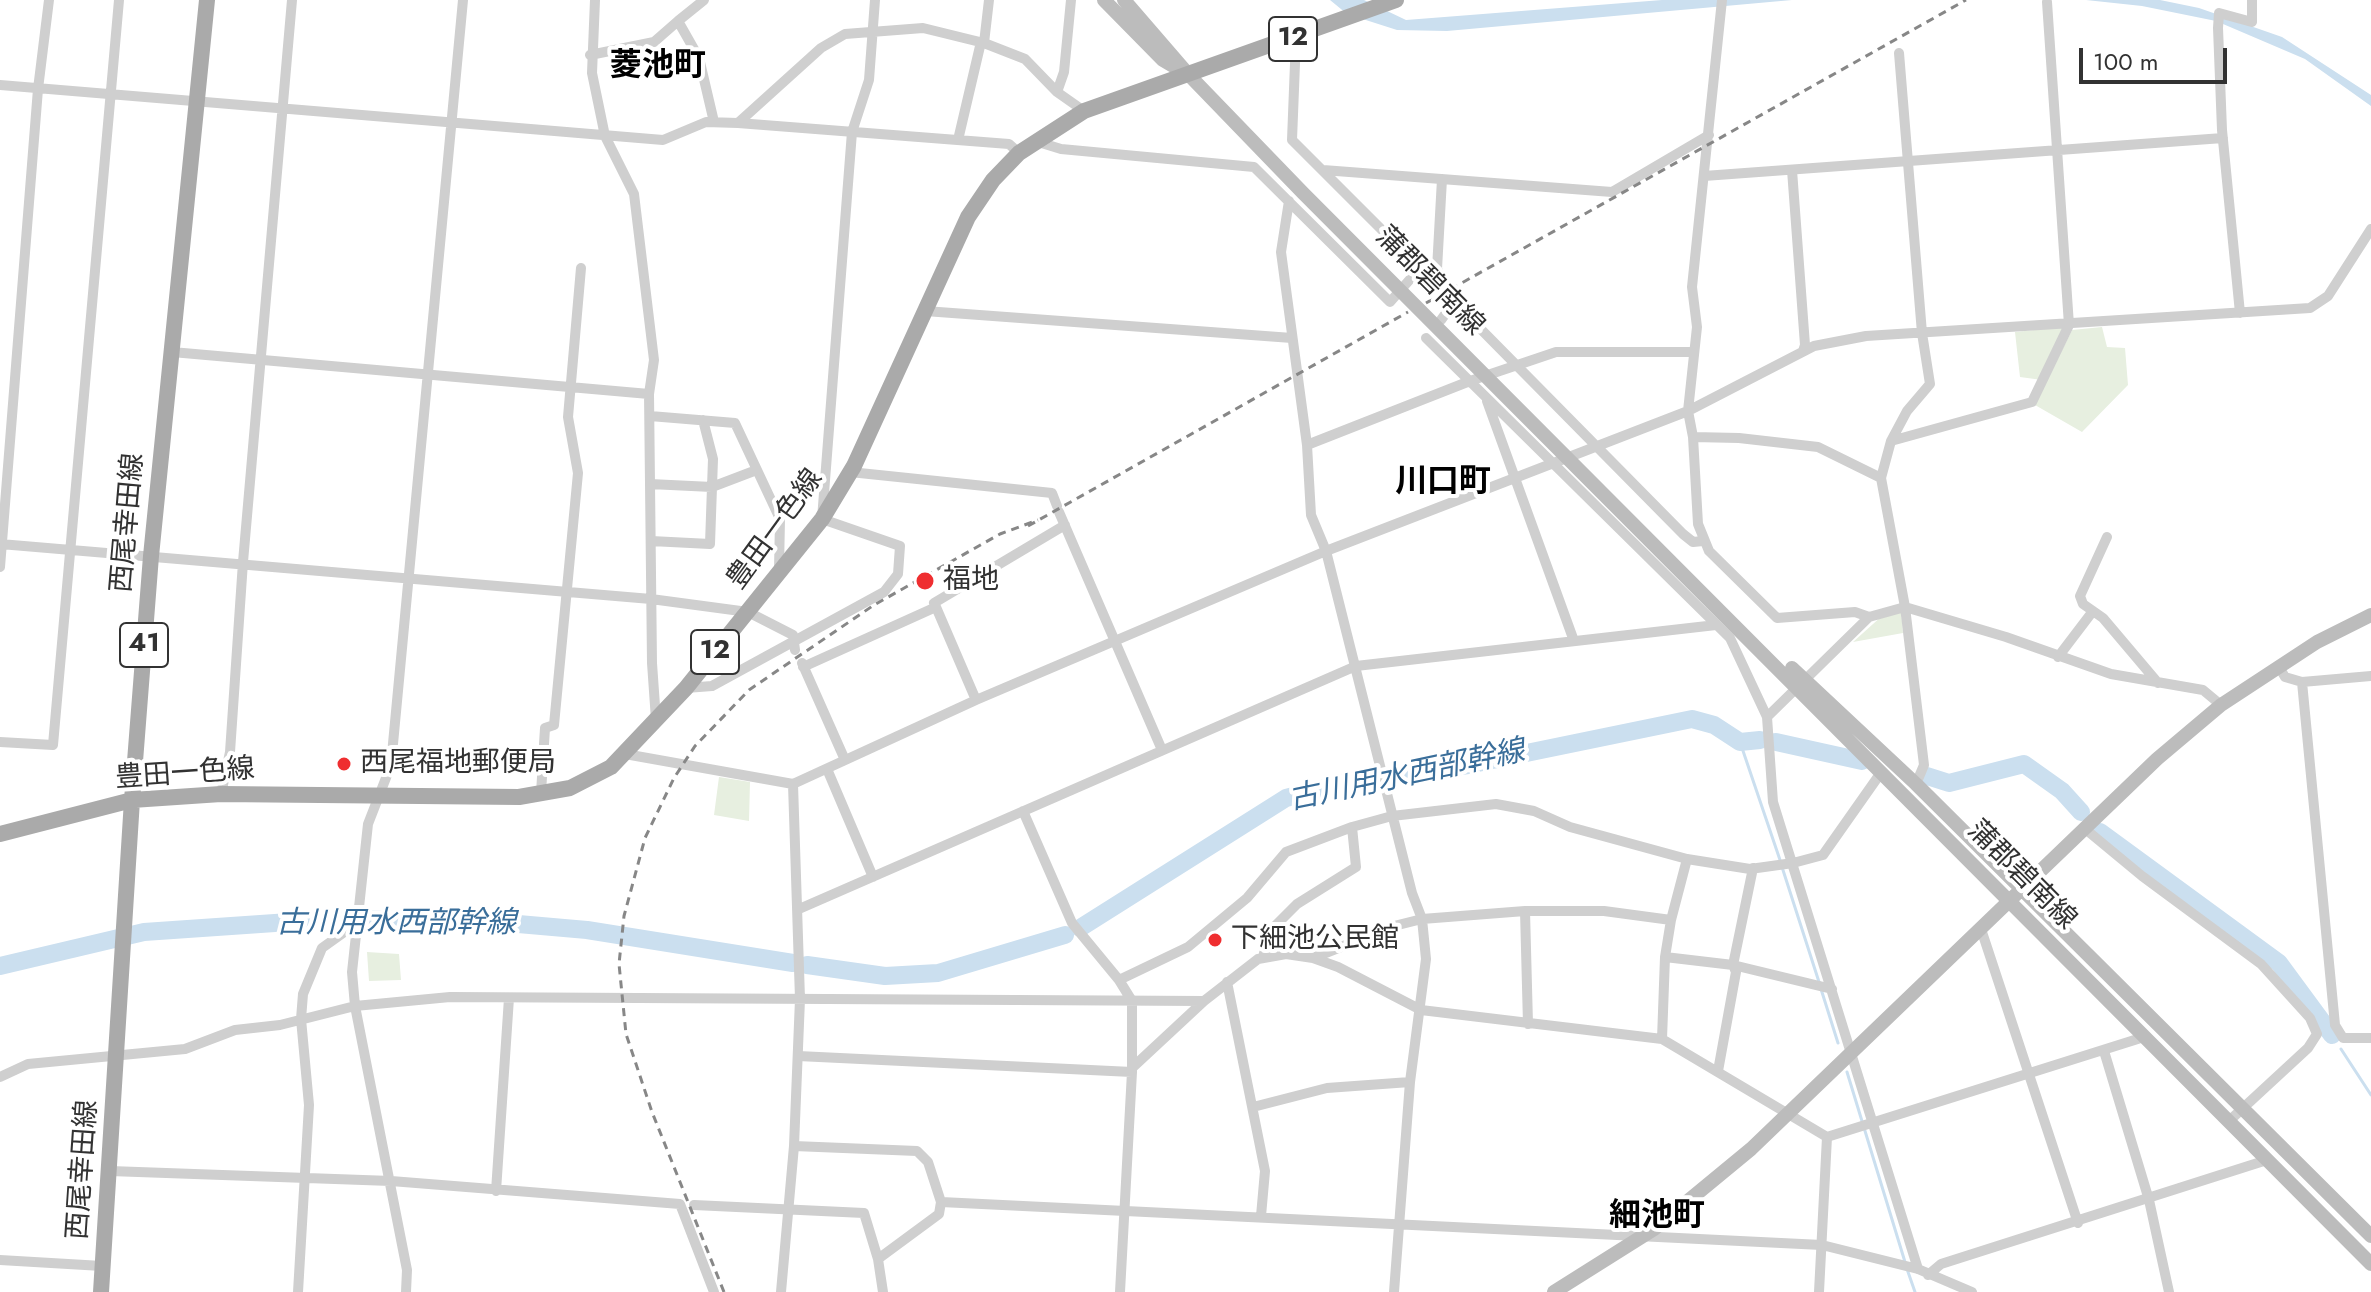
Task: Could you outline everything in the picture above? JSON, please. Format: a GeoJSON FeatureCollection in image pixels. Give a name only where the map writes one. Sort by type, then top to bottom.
{"type":"FeatureCollection","features":[{"type":"Feature","properties":{"kind":"main road","name":"西尾幸田線"},"geometry":{"type":"LineString","coordinates":[[101,1292],[132,800],[151,556],[207,0]]}},
{"type":"Feature","properties":{"kind":"main road","name":"蒲郡碧南線"},"geometry":{"type":"LineString","coordinates":[[1104,0],[1163,60],[1188,74]]}},
{"type":"Feature","properties":{"kind":"main road","name":"蒲郡碧南線"},"geometry":{"type":"LineString","coordinates":[[1124,0],[1188,74],[1303,193],[1636,524],[1800,684],[1916,784],[2371,1236]]}},
{"type":"Feature","properties":{"kind":"main road","name":"豊田一色線"},"geometry":{"type":"LineString","coordinates":[[0,834],[132,800],[221,794],[519,797],[570,788],[611,767],[686,688],[822,519],[850,472],[968,217],[993,180],[1019,153],[1084,111],[1296,38],[1376,4],[1396,0]]}},
{"type":"Feature","properties":{"kind":"main road"},"geometry":{"type":"LineString","coordinates":[[1554,1292],[1643,1236],[1693,1199],[1852,1052],[2084,828],[2221,705],[2279,667],[2371,615]]}},
{"type":"Feature","properties":{"kind":"main road","name":"蒲郡碧南線"},"geometry":{"type":"LineString","coordinates":[[1800,684],[1880,774],[2010,900],[2371,1264]]}},
{"type":"Feature","properties":{"kind":"street"},"geometry":{"type":"LineString","coordinates":[[0,567],[38,89],[49,0]]}},
{"type":"Feature","properties":{"kind":"street"},"geometry":{"type":"LineString","coordinates":[[0,742],[53,745],[119,0]]}},
{"type":"Feature","properties":{"kind":"street"},"geometry":{"type":"LineString","coordinates":[[221,794],[230,752],[243,562],[292,0]]}},
{"type":"Feature","properties":{"kind":"street"},"geometry":{"type":"LineString","coordinates":[[406,1292],[407,1270],[355,1006],[352,972],[368,824],[391,765],[463,0]]}},
{"type":"Feature","properties":{"kind":"street"},"geometry":{"type":"LineString","coordinates":[[595,0],[590,55],[605,136],[634,194],[654,360],[649,394],[651,599],[656,720]]}},
{"type":"Feature","properties":{"kind":"street"},"geometry":{"type":"LineString","coordinates":[[590,55],[654,42],[704,0]]}},
{"type":"Feature","properties":{"kind":"street"},"geometry":{"type":"LineString","coordinates":[[799,654],[884,592],[898,574],[900,546],[822,519],[852,132],[869,80],[875,0]]}},
{"type":"Feature","properties":{"kind":"street"},"geometry":{"type":"LineString","coordinates":[[958,140],[983,42],[989,0]]}},
{"type":"Feature","properties":{"kind":"street"},"geometry":{"type":"LineString","coordinates":[[1057,92],[1064,72],[1071,0]]}},
{"type":"Feature","properties":{"kind":"street"},"geometry":{"type":"LineString","coordinates":[[2240,313],[2223,138],[2218,28],[2219,13],[2252,22],[2252,0]]}},
{"type":"Feature","properties":{"kind":"street"},"geometry":{"type":"LineString","coordinates":[[1891,441],[2032,402],[2069,325],[2047,2]]}},
{"type":"Feature","properties":{"kind":"street"},"geometry":{"type":"LineString","coordinates":[[1722,4],[1692,287],[1697,327],[1688,411],[1693,437],[1698,524],[1703,541],[1720,565],[1777,618],[1855,612],[1869,617]]}},
{"type":"Feature","properties":{"kind":"street"},"geometry":{"type":"LineString","coordinates":[[678,21],[699,58],[714,122]]}},
{"type":"Feature","properties":{"kind":"street"},"geometry":{"type":"LineString","coordinates":[[738,123],[821,48],[845,34],[923,28],[983,42],[1025,59],[1057,92],[1084,111]]}},
{"type":"Feature","properties":{"kind":"street"},"geometry":{"type":"LineString","coordinates":[[1296,38],[1292,140],[1438,286],[1444,282],[1437,269],[1442,179]]}},
{"type":"Feature","properties":{"kind":"street"},"geometry":{"type":"LineString","coordinates":[[1899,53],[1922,333],[1930,384],[1907,411],[1891,441],[1881,478],[1905,607],[1924,765],[1916,784]]}},
{"type":"Feature","properties":{"kind":"street"},"geometry":{"type":"LineString","coordinates":[[0,85],[663,140],[714,122],[738,123],[1009,144],[1019,153]]}},
{"type":"Feature","properties":{"kind":"street"},"geometry":{"type":"LineString","coordinates":[[1323,170],[1612,192],[1709,135]]}},
{"type":"Feature","properties":{"kind":"street"},"geometry":{"type":"LineString","coordinates":[[1704,176],[2223,138]]}},
{"type":"Feature","properties":{"kind":"street"},"geometry":{"type":"LineString","coordinates":[[1035,141],[1061,149],[1254,167],[1390,302],[1420,268]]}},
{"type":"Feature","properties":{"kind":"street"},"geometry":{"type":"LineString","coordinates":[[1792,170],[1803,351]]}},
{"type":"Feature","properties":{"kind":"street"},"geometry":{"type":"LineString","coordinates":[[1289,201],[1281,252],[1307,445],[1311,515],[1326,551],[1392,816],[1422,919],[1426,959],[1410,1082],[1394,1292]]}},
{"type":"Feature","properties":{"kind":"street"},"geometry":{"type":"LineString","coordinates":[[625,754],[793,784],[976,700],[1326,551],[1552,461],[1688,411],[1814,346],[1866,336],[2310,308],[2320,303],[2371,229]]}},
{"type":"Feature","properties":{"kind":"street"},"geometry":{"type":"LineString","coordinates":[[541,793],[545,728],[554,725],[578,473],[568,417],[581,268]]}},
{"type":"Feature","properties":{"kind":"street"},"geometry":{"type":"LineString","coordinates":[[1441,320],[1454,302],[1683,534],[1693,542],[1703,541]]}},
{"type":"Feature","properties":{"kind":"street"},"geometry":{"type":"LineString","coordinates":[[925,311],[1292,338]]}},
{"type":"Feature","properties":{"kind":"street"},"geometry":{"type":"LineString","coordinates":[[1426,338],[1730,638],[1767,717],[1773,802],[1790,864],[1852,1052],[1867,1124],[1920,1270]]}},
{"type":"Feature","properties":{"kind":"street"},"geometry":{"type":"LineString","coordinates":[[172,352],[649,394]]}},
{"type":"Feature","properties":{"kind":"street"},"geometry":{"type":"LineString","coordinates":[[1307,445],[1470,381],[1556,352],[1694,352]]}},
{"type":"Feature","properties":{"kind":"street"},"geometry":{"type":"LineString","coordinates":[[1485,395],[1574,641]]}},
{"type":"Feature","properties":{"kind":"street"},"geometry":{"type":"LineString","coordinates":[[650,416],[735,423],[754,471],[780,519],[779,569]]}},
{"type":"Feature","properties":{"kind":"street"},"geometry":{"type":"LineString","coordinates":[[651,541],[710,544],[713,459],[703,420]]}},
{"type":"Feature","properties":{"kind":"street"},"geometry":{"type":"LineString","coordinates":[[1693,437],[1739,438],[1818,447],[1881,478]]}},
{"type":"Feature","properties":{"kind":"street"},"geometry":{"type":"LineString","coordinates":[[650,484],[712,487],[754,471]]}},
{"type":"Feature","properties":{"kind":"street"},"geometry":{"type":"LineString","coordinates":[[850,472],[1052,493],[1162,750]]}},
{"type":"Feature","properties":{"kind":"street"},"geometry":{"type":"LineString","coordinates":[[976,700],[934,603],[1065,525]]}},
{"type":"Feature","properties":{"kind":"street"},"geometry":{"type":"LineString","coordinates":[[2107,537],[2080,596],[2158,683]]}},
{"type":"Feature","properties":{"kind":"street"},"geometry":{"type":"LineString","coordinates":[[1,544],[243,562],[651,599],[748,612],[775,624],[799,654],[845,760]]}},
{"type":"Feature","properties":{"kind":"street"},"geometry":{"type":"LineString","coordinates":[[686,688],[712,686],[936,607]]}},
{"type":"Feature","properties":{"kind":"street"},"geometry":{"type":"LineString","coordinates":[[1767,717],[1869,617],[1905,607],[2111,674],[2203,690],[2221,705]]}},
{"type":"Feature","properties":{"kind":"street"},"geometry":{"type":"LineString","coordinates":[[2058,657],[2093,611]]}},
{"type":"Feature","properties":{"kind":"street"},"geometry":{"type":"LineString","coordinates":[[799,909],[1356,666],[1716,625]]}},
{"type":"Feature","properties":{"kind":"street"},"geometry":{"type":"LineString","coordinates":[[2279,667],[2285,677],[2302,682],[2371,676]]}},
{"type":"Feature","properties":{"kind":"street"},"geometry":{"type":"LineString","coordinates":[[2302,682],[2335,1025],[2343,1038],[2371,1038]]}},
{"type":"Feature","properties":{"kind":"street"},"geometry":{"type":"LineString","coordinates":[[827,769],[873,877]]}},
{"type":"Feature","properties":{"kind":"street"},"geometry":{"type":"LineString","coordinates":[[1119,980],[1188,947],[1247,898],[1286,852],[1352,827],[1392,816],[1496,804],[1534,811],[1570,827],[1687,859],[1753,868],[1790,864],[1823,855],[1880,774]]}},
{"type":"Feature","properties":{"kind":"street"},"geometry":{"type":"LineString","coordinates":[[781,1292],[794,1146],[800,999],[793,784]]}},
{"type":"Feature","properties":{"kind":"street"},"geometry":{"type":"LineString","coordinates":[[1023,811],[1072,923],[1119,980],[1132,1001],[1132,1070],[1120,1292]]}},
{"type":"Feature","properties":{"kind":"street"},"geometry":{"type":"LineString","coordinates":[[1263,957],[1270,931],[1297,904],[1356,867],[1352,827]]}},
{"type":"Feature","properties":{"kind":"street"},"geometry":{"type":"LineString","coordinates":[[2084,828],[2142,876],[2261,964],[2310,1018],[2317,1034],[2308,1048],[2229,1121]]}},
{"type":"Feature","properties":{"kind":"street"},"geometry":{"type":"LineString","coordinates":[[1662,1039],[1665,957],[1687,859]]}},
{"type":"Feature","properties":{"kind":"street"},"geometry":{"type":"LineString","coordinates":[[1718,1071],[1736,972],[1733,965],[1753,868]]}},
{"type":"Feature","properties":{"kind":"street"},"geometry":{"type":"LineString","coordinates":[[1313,958],[1394,926],[1422,919],[1525,911],[1604,911],[1671,920]]}},
{"type":"Feature","properties":{"kind":"street"},"geometry":{"type":"LineString","coordinates":[[1525,911],[1528,1024]]}},
{"type":"Feature","properties":{"kind":"street"},"geometry":{"type":"LineString","coordinates":[[298,1292],[309,1105],[301,1019],[303,994],[322,948],[357,923]]}},
{"type":"Feature","properties":{"kind":"street"},"geometry":{"type":"LineString","coordinates":[[1981,929],[2078,1223]]}},
{"type":"Feature","properties":{"kind":"street"},"geometry":{"type":"LineString","coordinates":[[798,1056],[1132,1070],[1227,982],[1263,957],[1286,954],[1313,958],[1372,982],[1421,1010],[1662,1039],[1827,1137],[2144,1037]]}},
{"type":"Feature","properties":{"kind":"street"},"geometry":{"type":"LineString","coordinates":[[1665,957],[1733,965],[1830,988]]}},
{"type":"Feature","properties":{"kind":"street"},"geometry":{"type":"LineString","coordinates":[[1227,982],[1265,1171],[1261,1216]]}},
{"type":"Feature","properties":{"kind":"street"},"geometry":{"type":"LineString","coordinates":[[0,1077],[28,1064],[185,1049],[235,1030],[280,1025],[355,1006],[450,997],[1204,1001]]}},
{"type":"Feature","properties":{"kind":"street"},"geometry":{"type":"LineString","coordinates":[[496,1191],[509,998]]}},
{"type":"Feature","properties":{"kind":"street"},"geometry":{"type":"LineString","coordinates":[[2104,1051],[2149,1200],[2169,1292]]}},
{"type":"Feature","properties":{"kind":"street"},"geometry":{"type":"LineString","coordinates":[[1253,1107],[1327,1088],[1410,1082]]}},
{"type":"Feature","properties":{"kind":"street"},"geometry":{"type":"LineString","coordinates":[[1819,1292],[1827,1137]]}},
{"type":"Feature","properties":{"kind":"street"},"geometry":{"type":"LineString","coordinates":[[794,1146],[917,1151],[928,1162],[941,1202],[939,1214],[878,1259]]}},
{"type":"Feature","properties":{"kind":"street"},"geometry":{"type":"LineString","coordinates":[[1920,1270],[2078,1223],[2267,1160]]}},
{"type":"Feature","properties":{"kind":"street"},"geometry":{"type":"LineString","coordinates":[[110,1171],[391,1181],[680,1204],[714,1292]]}},
{"type":"Feature","properties":{"kind":"street"},"geometry":{"type":"LineString","coordinates":[[941,1202],[1124,1208],[1822,1245],[1920,1270],[1972,1292]]}},
{"type":"Feature","properties":{"kind":"street"},"geometry":{"type":"LineString","coordinates":[[694,1205],[864,1213],[878,1259],[883,1292]]}},
{"type":"Feature","properties":{"kind":"street"},"geometry":{"type":"LineString","coordinates":[[0,1260],[102,1266]]}},
{"type":"Feature","properties":{"kind":"green space"},"geometry":{"type":"Polygon","coordinates":[[[2064,327],[2042,380],[2020,377],[2015,332],[2064,327]]]}},
{"type":"Feature","properties":{"kind":"green space"},"geometry":{"type":"Polygon","coordinates":[[[2102,327],[2107,347],[2125,348],[2128,385],[2082,432],[2035,405],[2072,330],[2102,327]]]}},
{"type":"Feature","properties":{"kind":"green space"},"geometry":{"type":"Polygon","coordinates":[[[1901,611],[1903,633],[1853,642],[1883,615],[1901,611]]]}},
{"type":"Feature","properties":{"kind":"green space"},"geometry":{"type":"Polygon","coordinates":[[[719,777],[750,782],[749,821],[714,815],[719,777]]]}},
{"type":"Feature","properties":{"kind":"green space"},"geometry":{"type":"Polygon","coordinates":[[[367,952],[399,954],[401,980],[369,981],[367,952]]]}},
{"type":"Feature","properties":{"kind":"water"},"geometry":{"type":"Polygon","coordinates":[[[1330,0],[1364,0],[1406,20],[1662,0],[1792,0],[1447,31],[1397,30],[1347,14],[1330,0]]]}},
{"type":"Feature","properties":{"kind":"water"},"geometry":{"type":"Polygon","coordinates":[[[2086,0],[2160,0],[2199,8],[2282,37],[2371,95],[2371,106],[2305,59],[2216,21],[2142,6],[2086,0]]]}},
{"type":"Feature","properties":{"kind":"waterway","name":"古川用水西部幹線"},"geometry":{"type":"LineString","coordinates":[[1080,928],[1286,798],[1342,783],[1468,765],[1692,719],[1714,725],[1740,742],[1760,740]]}},
{"type":"Feature","properties":{"kind":"waterway"},"geometry":{"type":"LineString","coordinates":[[1740,742],[1780,860]]}},
{"type":"Feature","properties":{"kind":"waterway","name":"古川用水西部幹線"},"geometry":{"type":"LineString","coordinates":[[1776,742],[1862,761]]}},
{"type":"Feature","properties":{"kind":"waterway","name":"古川用水西部幹線"},"geometry":{"type":"LineString","coordinates":[[1927,776],[1949,783],[2024,764],[2062,791],[2081,812]]}},
{"type":"Feature","properties":{"kind":"waterway","name":"古川用水西部幹線"},"geometry":{"type":"LineString","coordinates":[[2100,832],[2279,963],[2332,1035]]}},
{"type":"Feature","properties":{"kind":"waterway"},"geometry":{"type":"LineString","coordinates":[[1782,867],[1819,982]]}},
{"type":"Feature","properties":{"kind":"waterway","name":"古川用水西部幹線"},"geometry":{"type":"LineString","coordinates":[[0,966],[144,932],[333,919],[484,921],[587,930],[793,963]]}},
{"type":"Feature","properties":{"kind":"waterway","name":"古川用水西部幹線"},"geometry":{"type":"LineString","coordinates":[[807,965],[885,976],[938,973],[1065,935]]}},
{"type":"Feature","properties":{"kind":"waterway"},"geometry":{"type":"LineString","coordinates":[[1821,989],[1838,1043]]}},
{"type":"Feature","properties":{"kind":"waterway","name":"古川用水西部幹線"},"geometry":{"type":"LineString","coordinates":[[2341,1049],[2371,1095]]}},
{"type":"Feature","properties":{"kind":"waterway"},"geometry":{"type":"LineString","coordinates":[[1847,1072],[1905,1262]]}},
{"type":"Feature","properties":{"kind":"waterway"},"geometry":{"type":"LineString","coordinates":[[1907,1269],[1915,1292]]}},
{"type":"Feature","properties":{"kind":"railway"},"geometry":{"type":"LineString","coordinates":[[1426,303],[1966,0]]}},
{"type":"Feature","properties":{"kind":"railway"},"geometry":{"type":"LineString","coordinates":[[1028,526],[1408,312]]}},
{"type":"Feature","properties":{"kind":"railway"},"geometry":{"type":"LineString","coordinates":[[724,1292],[652,1112],[626,1034],[619,964],[624,916],[645,838],[674,778],[695,746],[749,690],[874,605],[1000,534],[1038,520]]}},
{"type":"Feature","properties":{"kind":"place","name":"福地"},"geometry":{"type":"Point","coordinates":[925,581]}},
{"type":"Feature","properties":{"kind":"place","name":"西尾福地郵便局"},"geometry":{"type":"Point","coordinates":[344,764]}},
{"type":"Feature","properties":{"kind":"place","name":"下細池公民館"},"geometry":{"type":"Point","coordinates":[1215,940]}},
{"type":"Feature","properties":{"kind":"district","name":"菱池町"},"geometry":{"type":"Point","coordinates":[658,67]}},
{"type":"Feature","properties":{"kind":"district","name":"川口町"},"geometry":{"type":"Point","coordinates":[1443,483]}},
{"type":"Feature","properties":{"kind":"district","name":"細池町"},"geometry":{"type":"Point","coordinates":[1657,1217]}}]}
